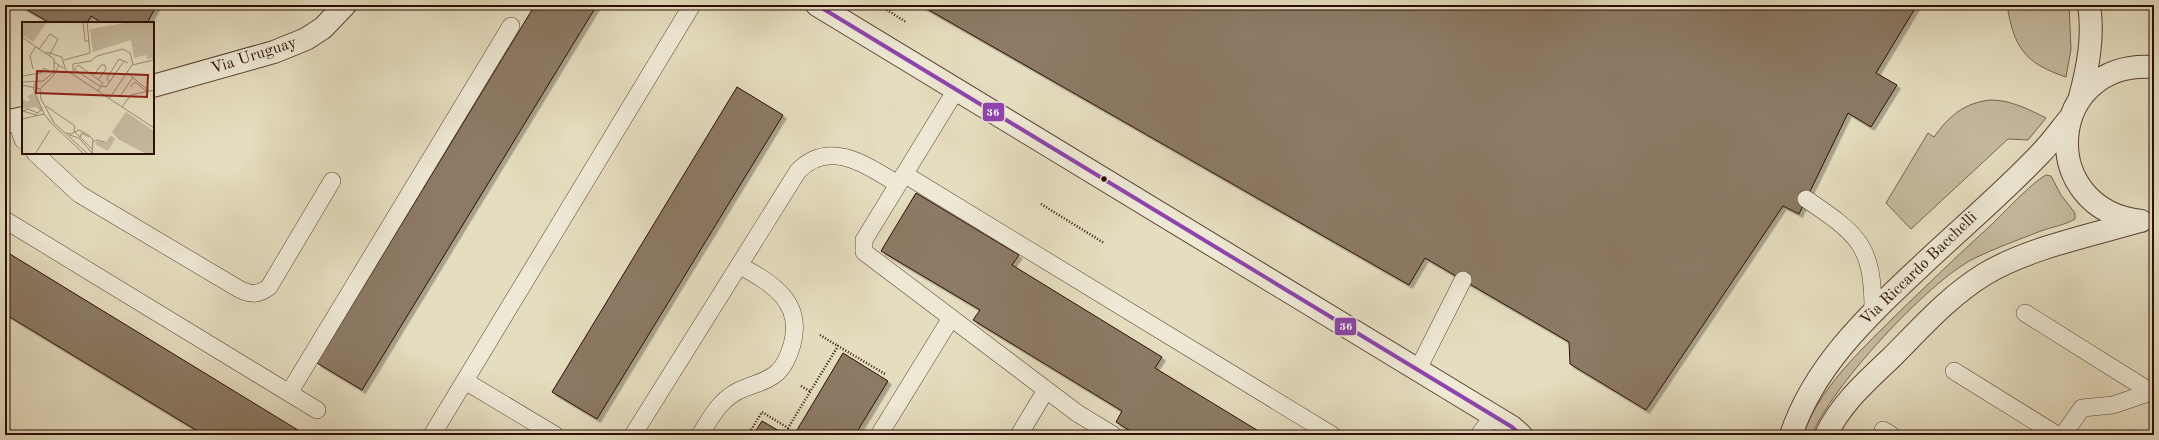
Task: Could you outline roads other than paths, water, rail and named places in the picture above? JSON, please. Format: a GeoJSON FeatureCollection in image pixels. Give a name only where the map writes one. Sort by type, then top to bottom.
{"type":"FeatureCollection","features":[{"type":"Feature","properties":{"kind":"street","name":"Via Uruguay"},"geometry":{"type":"LineString","coordinates":[[154,86],[290,46],[323,28],[344,5]]}},
{"type":"Feature","properties":{"kind":"street"},"geometry":{"type":"LineString","coordinates":[[817,5],[1509,426],[1537,435]]}},
{"type":"Feature","properties":{"kind":"street"},"geometry":{"type":"LineString","coordinates":[[2089,5],[2090,47],[2087,70],[2080,97],[2069,119],[2066,142],[2069,166],[2079,187],[2096,205],[2116,216],[2147,220]]}},
{"type":"Feature","properties":{"kind":"street"},"geometry":{"type":"LineString","coordinates":[[2080,97],[2096,81],[2116,70],[2138,66],[2154,66]]}},
{"type":"Feature","properties":{"kind":"street","name":"Via Riccardo Bacchelli"},"geometry":{"type":"LineString","coordinates":[[1791,435],[1807,396],[1822,372],[1846,340],[1873,311],[2041,153],[2069,119]]}},
{"type":"Feature","properties":{"kind":"street"},"geometry":{"type":"LineString","coordinates":[[1826,435],[1836,415],[1853,395],[1948,301],[1963,289],[1986,274],[2035,252],[2147,220]]}},
{"type":"Feature","properties":{"kind":"lane"},"geometry":{"type":"LineString","coordinates":[[432,435],[692,5]]}},
{"type":"Feature","properties":{"kind":"lane"},"geometry":{"type":"LineString","coordinates":[[289,393],[511,26]]}},
{"type":"Feature","properties":{"kind":"lane"},"geometry":{"type":"LineString","coordinates":[[956,90],[864,240],[864,252],[1077,413],[1113,435]]}},
{"type":"Feature","properties":{"kind":"lane"},"geometry":{"type":"LineString","coordinates":[[15,120],[22,138]]}},
{"type":"Feature","properties":{"kind":"lane"},"geometry":{"type":"LineString","coordinates":[[36,154],[79,194],[239,290],[250,294],[261,293],[269,287],[332,181]]}},
{"type":"Feature","properties":{"kind":"lane"},"geometry":{"type":"LineString","coordinates":[[633,435],[798,170],[806,162],[834,156],[847,157],[859,161],[901,179],[1332,435]]}},
{"type":"Feature","properties":{"kind":"lane"},"geometry":{"type":"LineString","coordinates":[[1806,199],[1842,223],[1850,231],[1864,252],[1870,265],[1873,282],[1873,311]]}},
{"type":"Feature","properties":{"kind":"lane"},"geometry":{"type":"LineString","coordinates":[[5,220],[317,410]]}},
{"type":"Feature","properties":{"kind":"lane"},"geometry":{"type":"LineString","coordinates":[[700,435],[716,409],[727,397],[744,388],[768,380],[778,372],[785,361],[793,340],[794,319],[785,298],[770,283],[739,265]]}},
{"type":"Feature","properties":{"kind":"lane"},"geometry":{"type":"LineString","coordinates":[[1417,371],[1463,280]]}},
{"type":"Feature","properties":{"kind":"lane"},"geometry":{"type":"LineString","coordinates":[[2025,313],[2153,391]]}},
{"type":"Feature","properties":{"kind":"lane"},"geometry":{"type":"LineString","coordinates":[[879,435],[950,318]]}},
{"type":"Feature","properties":{"kind":"lane"},"geometry":{"type":"LineString","coordinates":[[1954,371],[2057,435]]}},
{"type":"Feature","properties":{"kind":"lane"},"geometry":{"type":"LineString","coordinates":[[465,381],[555,435]]}},
{"type":"Feature","properties":{"kind":"lane"},"geometry":{"type":"LineString","coordinates":[[1019,435],[1046,390]]}},
{"type":"Feature","properties":{"kind":"lane"},"geometry":{"type":"LineString","coordinates":[[2063,435],[2082,408],[2113,404],[2153,391]]}},
{"type":"Feature","properties":{"kind":"lane"},"geometry":{"type":"LineString","coordinates":[[1479,435],[1509,426]]}}]}
